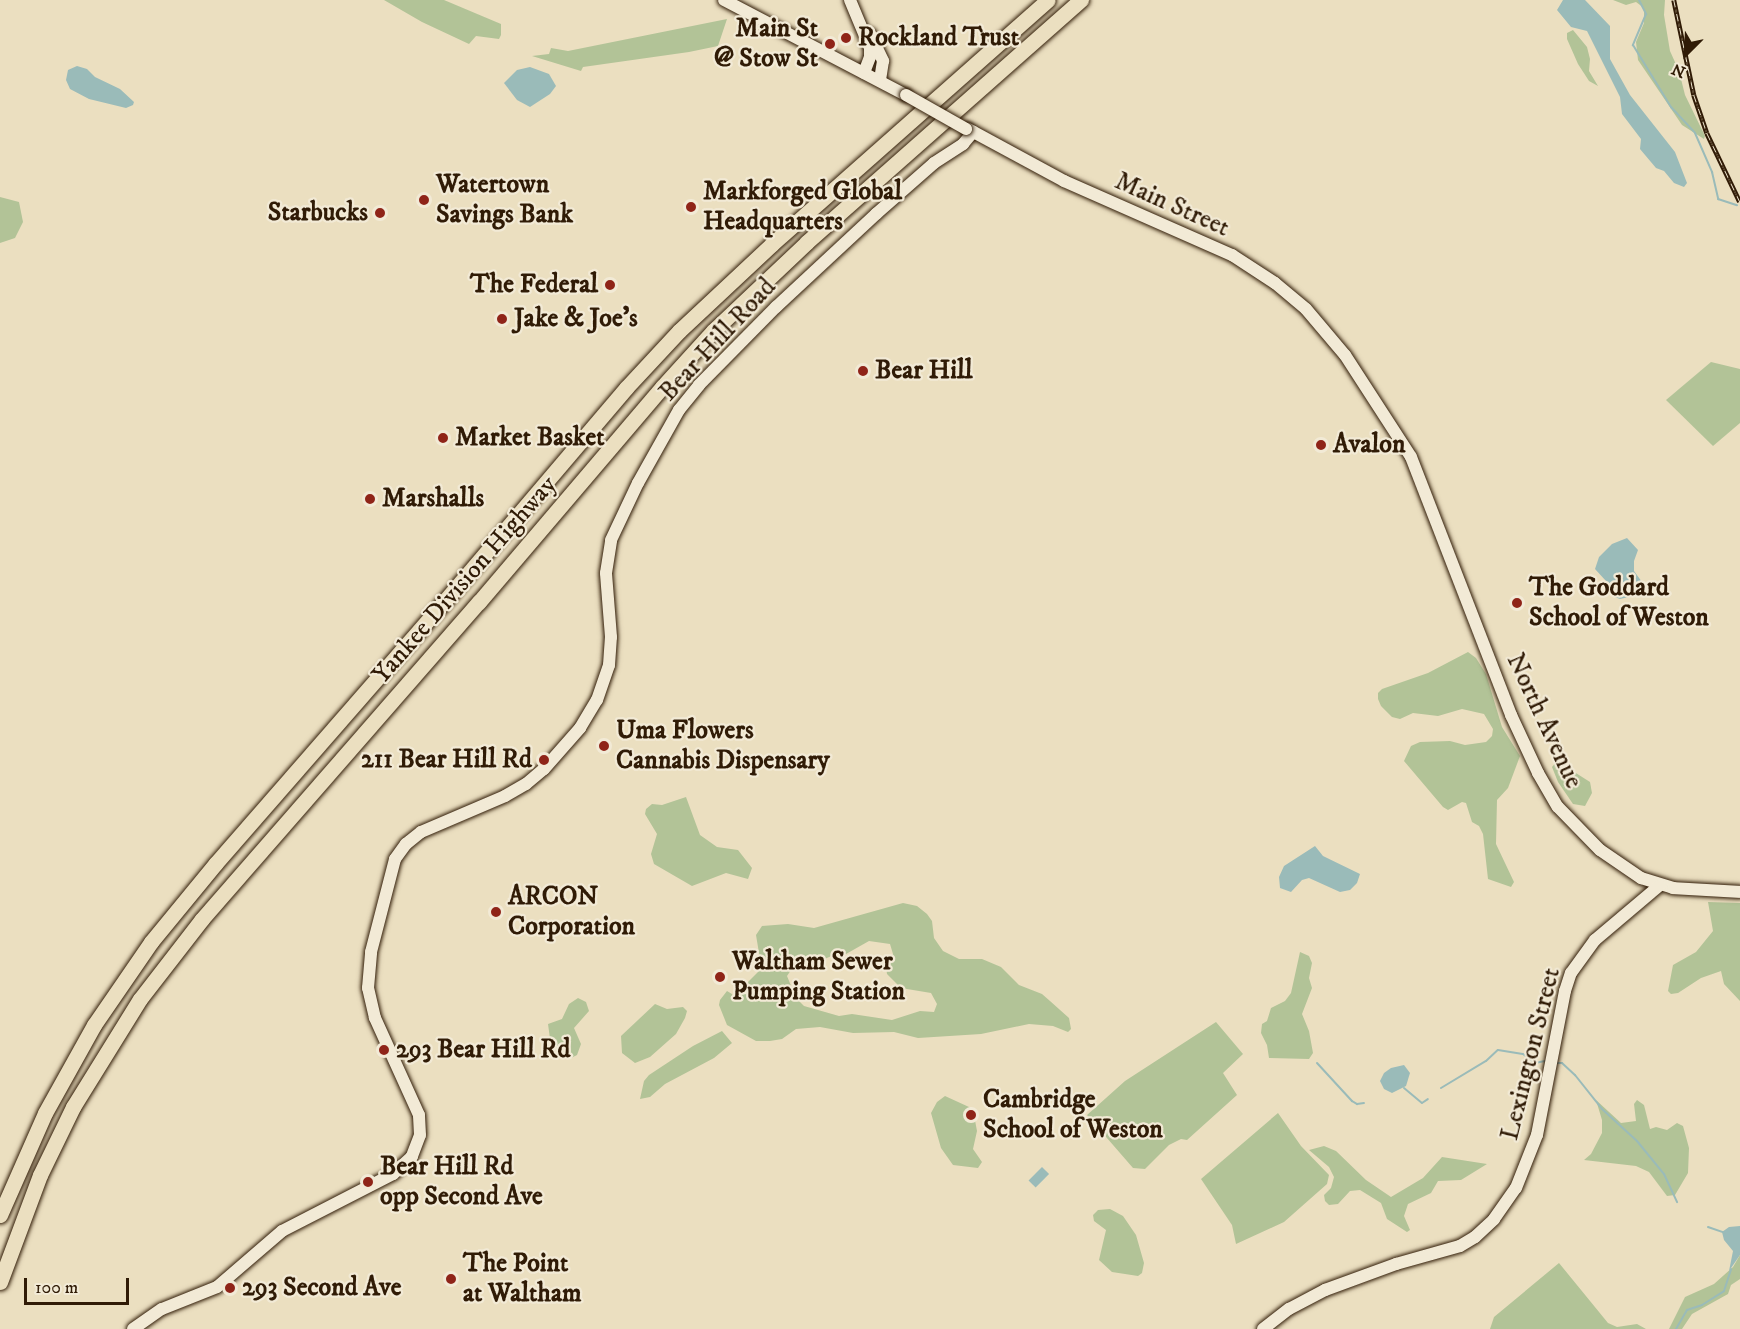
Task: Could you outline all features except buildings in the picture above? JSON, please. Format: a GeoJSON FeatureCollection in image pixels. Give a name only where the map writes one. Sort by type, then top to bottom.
{"type":"FeatureCollection","features":[{"type":"Feature","properties":{"kind":"highway","name":"Yankee Division Highway"},"geometry":{"type":"LineString","coordinates":[[0,1215],[35,1134],[94,1025],[151,942],[216,863],[449,597],[626,388],[679,332],[765,249],[1048,0]]}},
{"type":"Feature","properties":{"kind":"highway","name":"Yankee Division Highway"},"geometry":{"type":"LineString","coordinates":[[0,1282],[34,1191],[74,1107],[140,999],[202,919],[713,331],[807,242],[1082,0]]}},
{"type":"Feature","properties":{"kind":"street","name":"Main Street"},"geometry":{"type":"LineString","coordinates":[[724,0],[864,72],[1064,182],[1232,255],[1268,278],[1300,304],[1345,355],[1408,451],[1464,592]]}},
{"type":"Feature","properties":{"kind":"street"},"geometry":{"type":"LineString","coordinates":[[850,0],[881,55],[884,69],[880,81]]}},
{"type":"Feature","properties":{"kind":"street"},"geometry":{"type":"LineString","coordinates":[[859,18],[870,52],[864,72]]}},
{"type":"Feature","properties":{"kind":"street","name":"Bear Hill Road"},"geometry":{"type":"LineString","coordinates":[[133,1329],[157,1311],[217,1287],[262,1246],[289,1226],[396,1173],[407,1163],[416,1149],[421,1131],[418,1111],[375,1018],[368,988],[371,952],[395,859],[406,844],[418,834],[505,796],[526,783],[544,769],[580,728],[599,695],[610,659],[606,573],[610,543],[638,483],[679,410],[699,385],[783,301],[876,214],[934,164],[959,147],[970,130]]}},
{"type":"Feature","properties":{"kind":"street","name":"North Avenue"},"geometry":{"type":"LineString","coordinates":[[1464,592],[1511,715],[1550,795],[1571,823],[1593,844],[1641,878],[1660,885],[1740,892]]}},
{"type":"Feature","properties":{"kind":"street"},"geometry":{"type":"LineString","coordinates":[[1635,907],[1641,895],[1641,878]]}},
{"type":"Feature","properties":{"kind":"street","name":"Lexington Street"},"geometry":{"type":"LineString","coordinates":[[1263,1329],[1289,1309],[1331,1288],[1396,1264],[1460,1246],[1475,1237],[1494,1219],[1516,1188],[1535,1140],[1564,995],[1571,973],[1595,940],[1660,885]]}},
{"type":"Feature","properties":{"kind":"green space"},"geometry":{"type":"Polygon","coordinates":[[[384,0],[444,0],[501,24],[501,35],[499,39],[476,36],[469,44],[422,22],[384,0]]]}},
{"type":"Feature","properties":{"kind":"green space"},"geometry":{"type":"Polygon","coordinates":[[[1613,0],[1665,0],[1664,15],[1670,51],[1679,71],[1685,95],[1705,136],[1704,139],[1682,125],[1638,60],[1636,42],[1644,23],[1644,8],[1636,2],[1626,5],[1613,0]]]}},
{"type":"Feature","properties":{"kind":"green space"},"geometry":{"type":"Polygon","coordinates":[[[727,19],[718,46],[689,52],[583,67],[581,71],[532,56],[549,54],[551,48],[568,51],[727,19]]]}},
{"type":"Feature","properties":{"kind":"green space"},"geometry":{"type":"Polygon","coordinates":[[[1573,30],[1587,47],[1590,59],[1589,71],[1598,86],[1589,81],[1578,64],[1567,39],[1567,33],[1573,30]]]}},
{"type":"Feature","properties":{"kind":"green space"},"geometry":{"type":"Polygon","coordinates":[[[0,197],[19,202],[23,222],[15,238],[0,243],[0,197]]]}},
{"type":"Feature","properties":{"kind":"green space"},"geometry":{"type":"Polygon","coordinates":[[[1711,362],[1740,369],[1740,423],[1713,446],[1666,400],[1711,362]]]}},
{"type":"Feature","properties":{"kind":"green space"},"geometry":{"type":"Polygon","coordinates":[[[1468,652],[1476,658],[1486,674],[1502,727],[1520,756],[1508,788],[1497,800],[1496,844],[1514,882],[1511,887],[1488,879],[1483,834],[1479,826],[1472,822],[1466,803],[1462,802],[1448,810],[1443,807],[1404,761],[1411,746],[1420,742],[1450,741],[1465,745],[1486,742],[1492,736],[1493,729],[1484,714],[1462,709],[1438,716],[1413,713],[1400,719],[1392,717],[1381,706],[1378,699],[1378,693],[1382,689],[1428,673],[1468,652]]]}},
{"type":"Feature","properties":{"kind":"green space"},"geometry":{"type":"Polygon","coordinates":[[[1557,761],[1590,782],[1592,793],[1585,806],[1573,804],[1558,782],[1552,767],[1557,761]]]}},
{"type":"Feature","properties":{"kind":"green space"},"geometry":{"type":"Polygon","coordinates":[[[686,797],[700,835],[717,847],[738,850],[752,868],[748,879],[726,873],[692,886],[654,864],[651,854],[657,834],[645,814],[646,809],[652,804],[662,805],[686,797]]]}},
{"type":"Feature","properties":{"kind":"green space"},"geometry":{"type":"Polygon","coordinates":[[[1708,902],[1740,903],[1740,1001],[1724,984],[1721,971],[1701,978],[1678,993],[1671,994],[1668,991],[1673,965],[1696,952],[1713,931],[1708,902]]]}},
{"type":"Feature","properties":{"kind":"green space"},"geometry":{"type":"Polygon","coordinates":[[[903,903],[917,906],[932,921],[934,938],[943,951],[959,959],[982,959],[1001,967],[1019,985],[1042,994],[1050,1001],[1069,1018],[1071,1029],[1068,1032],[1053,1026],[1029,1024],[981,1034],[918,1038],[894,1032],[853,1033],[820,1027],[796,1029],[782,1039],[756,1041],[727,1025],[719,1005],[720,1000],[727,991],[732,994],[733,999],[738,1001],[742,988],[758,972],[761,965],[756,935],[762,926],[788,924],[814,928],[903,903]],[[869,941],[846,954],[834,955],[791,970],[787,976],[796,998],[804,1006],[839,1016],[852,1014],[892,1020],[920,1011],[934,1012],[937,1004],[931,993],[901,988],[887,974],[886,967],[893,954],[890,944],[869,941]]]}},
{"type":"Feature","properties":{"kind":"green space"},"geometry":{"type":"Polygon","coordinates":[[[1300,952],[1309,956],[1312,963],[1309,978],[1312,988],[1302,1014],[1309,1031],[1313,1053],[1309,1059],[1269,1058],[1267,1045],[1261,1033],[1262,1024],[1267,1021],[1271,1008],[1285,1001],[1291,993],[1300,952]]]}},
{"type":"Feature","properties":{"kind":"green space"},"geometry":{"type":"Polygon","coordinates":[[[578,998],[586,1002],[589,1011],[574,1028],[581,1044],[577,1055],[571,1058],[551,1046],[548,1024],[562,1019],[569,1004],[578,998]]]}},
{"type":"Feature","properties":{"kind":"green space"},"geometry":{"type":"Polygon","coordinates":[[[655,1004],[667,1009],[683,1007],[687,1011],[685,1018],[676,1034],[650,1057],[635,1063],[622,1053],[621,1036],[655,1004]]]}},
{"type":"Feature","properties":{"kind":"green space"},"geometry":{"type":"Polygon","coordinates":[[[1216,1022],[1243,1054],[1223,1073],[1237,1095],[1187,1140],[1181,1139],[1169,1145],[1145,1169],[1133,1168],[1087,1115],[1125,1081],[1216,1022]]]}},
{"type":"Feature","properties":{"kind":"green space"},"geometry":{"type":"Polygon","coordinates":[[[722,1031],[732,1043],[714,1058],[665,1084],[650,1097],[640,1099],[644,1081],[649,1075],[693,1046],[722,1031]]]}},
{"type":"Feature","properties":{"kind":"green space"},"geometry":{"type":"Polygon","coordinates":[[[945,1096],[969,1107],[974,1115],[977,1131],[973,1149],[982,1162],[978,1168],[953,1165],[941,1148],[931,1113],[937,1102],[945,1096]]]}},
{"type":"Feature","properties":{"kind":"green space"},"geometry":{"type":"Polygon","coordinates":[[[1596,1100],[1621,1123],[1636,1121],[1634,1104],[1637,1100],[1644,1105],[1650,1129],[1656,1127],[1667,1130],[1677,1123],[1683,1126],[1689,1148],[1688,1173],[1675,1195],[1667,1196],[1649,1172],[1636,1166],[1584,1160],[1591,1154],[1602,1133],[1602,1120],[1596,1100]]]}},
{"type":"Feature","properties":{"kind":"green space"},"geometry":{"type":"Polygon","coordinates":[[[1278,1113],[1301,1146],[1329,1175],[1327,1184],[1284,1222],[1236,1244],[1232,1225],[1201,1179],[1278,1113]]]}},
{"type":"Feature","properties":{"kind":"green space"},"geometry":{"type":"Polygon","coordinates":[[[1324,1146],[1336,1151],[1366,1180],[1391,1197],[1423,1178],[1442,1157],[1487,1164],[1461,1180],[1438,1181],[1431,1193],[1408,1204],[1404,1216],[1410,1230],[1407,1232],[1387,1219],[1381,1203],[1360,1190],[1350,1191],[1338,1204],[1329,1205],[1325,1201],[1324,1195],[1331,1188],[1334,1177],[1329,1167],[1309,1150],[1324,1146]]]}},
{"type":"Feature","properties":{"kind":"green space"},"geometry":{"type":"Polygon","coordinates":[[[1110,1209],[1123,1216],[1136,1235],[1144,1263],[1142,1273],[1138,1276],[1112,1272],[1099,1260],[1106,1230],[1094,1221],[1093,1215],[1098,1210],[1110,1209]]]}},
{"type":"Feature","properties":{"kind":"green space"},"geometry":{"type":"Polygon","coordinates":[[[1740,1255],[1740,1279],[1731,1285],[1728,1294],[1692,1314],[1682,1329],[1669,1329],[1685,1297],[1714,1284],[1733,1267],[1740,1255]]]}},
{"type":"Feature","properties":{"kind":"green space"},"geometry":{"type":"Polygon","coordinates":[[[1559,1263],[1608,1323],[1617,1327],[1637,1324],[1646,1329],[1490,1329],[1494,1317],[1559,1263]]]}},
{"type":"Feature","properties":{"kind":"water"},"geometry":{"type":"Polygon","coordinates":[[[1563,0],[1585,0],[1610,26],[1610,59],[1630,95],[1675,152],[1687,183],[1684,187],[1674,183],[1664,171],[1656,168],[1640,149],[1641,139],[1622,114],[1620,97],[1587,31],[1571,27],[1557,10],[1563,0]]]}},
{"type":"Feature","properties":{"kind":"water"},"geometry":{"type":"Polygon","coordinates":[[[77,66],[87,69],[95,77],[120,89],[134,102],[133,105],[126,108],[89,99],[70,89],[66,80],[68,70],[77,66]]]}},
{"type":"Feature","properties":{"kind":"water"},"geometry":{"type":"Polygon","coordinates":[[[530,67],[549,74],[556,86],[550,94],[530,107],[517,100],[504,83],[517,70],[530,67]]]}},
{"type":"Feature","properties":{"kind":"water"},"geometry":{"type":"Polygon","coordinates":[[[1627,538],[1638,550],[1634,561],[1634,571],[1642,582],[1642,594],[1620,599],[1612,596],[1606,581],[1595,569],[1599,557],[1612,544],[1627,538]]]}},
{"type":"Feature","properties":{"kind":"water"},"geometry":{"type":"Polygon","coordinates":[[[1315,846],[1323,856],[1360,874],[1357,883],[1350,890],[1340,892],[1309,878],[1302,880],[1291,892],[1280,888],[1279,877],[1284,866],[1315,846]]]}},
{"type":"Feature","properties":{"kind":"water"},"geometry":{"type":"Polygon","coordinates":[[[1404,1065],[1410,1073],[1406,1086],[1392,1093],[1384,1089],[1380,1081],[1384,1073],[1391,1068],[1404,1065]]]}},
{"type":"Feature","properties":{"kind":"water"},"geometry":{"type":"Polygon","coordinates":[[[1042,1167],[1049,1174],[1036,1188],[1029,1180],[1042,1167]]]}},
{"type":"Feature","properties":{"kind":"water"},"geometry":{"type":"Polygon","coordinates":[[[1740,1226],[1740,1255],[1729,1271],[1733,1251],[1724,1240],[1722,1232],[1729,1227],[1740,1226]]]}},
{"type":"Feature","properties":{"kind":"waterway"},"geometry":{"type":"LineString","coordinates":[[1639,0],[1646,14],[1633,45],[1671,107],[1695,133],[1712,172],[1718,199],[1737,205]]}},
{"type":"Feature","properties":{"kind":"waterway"},"geometry":{"type":"LineString","coordinates":[[1441,1088],[1486,1061],[1498,1050],[1523,1054],[1535,1063],[1545,1061]]}},
{"type":"Feature","properties":{"kind":"waterway"},"geometry":{"type":"LineString","coordinates":[[1317,1063],[1352,1101],[1357,1104],[1364,1103]]}},
{"type":"Feature","properties":{"kind":"waterway"},"geometry":{"type":"LineString","coordinates":[[1556,1063],[1562,1063],[1575,1075],[1602,1109],[1637,1141],[1664,1174],[1677,1202]]}},
{"type":"Feature","properties":{"kind":"waterway"},"geometry":{"type":"LineString","coordinates":[[1404,1088],[1422,1103],[1428,1099]]}},
{"type":"Feature","properties":{"kind":"waterway"},"geometry":{"type":"LineString","coordinates":[[1708,1227],[1725,1233]]}},
{"type":"Feature","properties":{"kind":"waterway"},"geometry":{"type":"LineString","coordinates":[[1676,1329],[1687,1310],[1702,1305],[1724,1291],[1731,1269]]}},
{"type":"Feature","properties":{"kind":"railway"},"geometry":{"type":"LineString","coordinates":[[1674,0],[1694,95],[1707,133],[1740,202]]}},
{"type":"Feature","properties":{"kind":"place","name":"Rockland Trust"},"geometry":{"type":"Point","coordinates":[846,38]}},
{"type":"Feature","properties":{"kind":"place","name":"Main St @ Stow St"},"geometry":{"type":"Point","coordinates":[830,44]}},
{"type":"Feature","properties":{"kind":"place","name":"Watertown Savings Bank"},"geometry":{"type":"Point","coordinates":[424,200]}},
{"type":"Feature","properties":{"kind":"place","name":"Markforged Global Headquarters"},"geometry":{"type":"Point","coordinates":[691,207]}},
{"type":"Feature","properties":{"kind":"place","name":"Starbucks"},"geometry":{"type":"Point","coordinates":[380,213]}},
{"type":"Feature","properties":{"kind":"place","name":"The Federal"},"geometry":{"type":"Point","coordinates":[610,285]}},
{"type":"Feature","properties":{"kind":"place","name":"Jake & Joe's"},"geometry":{"type":"Point","coordinates":[502,319]}},
{"type":"Feature","properties":{"kind":"place","name":"Bear Hill"},"geometry":{"type":"Point","coordinates":[863,371]}},
{"type":"Feature","properties":{"kind":"place","name":"Market Basket"},"geometry":{"type":"Point","coordinates":[443,438]}},
{"type":"Feature","properties":{"kind":"place","name":"Avalon"},"geometry":{"type":"Point","coordinates":[1321,445]}},
{"type":"Feature","properties":{"kind":"place","name":"Marshalls"},"geometry":{"type":"Point","coordinates":[370,499]}},
{"type":"Feature","properties":{"kind":"place","name":"The Goddard School of Weston"},"geometry":{"type":"Point","coordinates":[1517,603]}},
{"type":"Feature","properties":{"kind":"place","name":"Uma Flowers Cannabis Dispensary"},"geometry":{"type":"Point","coordinates":[604,746]}},
{"type":"Feature","properties":{"kind":"place","name":"211 Bear Hill Rd"},"geometry":{"type":"Point","coordinates":[544,760]}},
{"type":"Feature","properties":{"kind":"place","name":"ARCON Corporation"},"geometry":{"type":"Point","coordinates":[496,912]}},
{"type":"Feature","properties":{"kind":"place","name":"Waltham Sewer Pumping Station"},"geometry":{"type":"Point","coordinates":[720,977]}},
{"type":"Feature","properties":{"kind":"place","name":"293 Bear Hill Rd"},"geometry":{"type":"Point","coordinates":[384,1050]}},
{"type":"Feature","properties":{"kind":"place","name":"Cambridge School of Weston"},"geometry":{"type":"Point","coordinates":[971,1115]}},
{"type":"Feature","properties":{"kind":"place","name":"Bear Hill Rd opp Second Ave"},"geometry":{"type":"Point","coordinates":[368,1182]}},
{"type":"Feature","properties":{"kind":"place","name":"The Point at Waltham"},"geometry":{"type":"Point","coordinates":[451,1279]}},
{"type":"Feature","properties":{"kind":"place","name":"293 Second Ave"},"geometry":{"type":"Point","coordinates":[230,1288]}}]}
